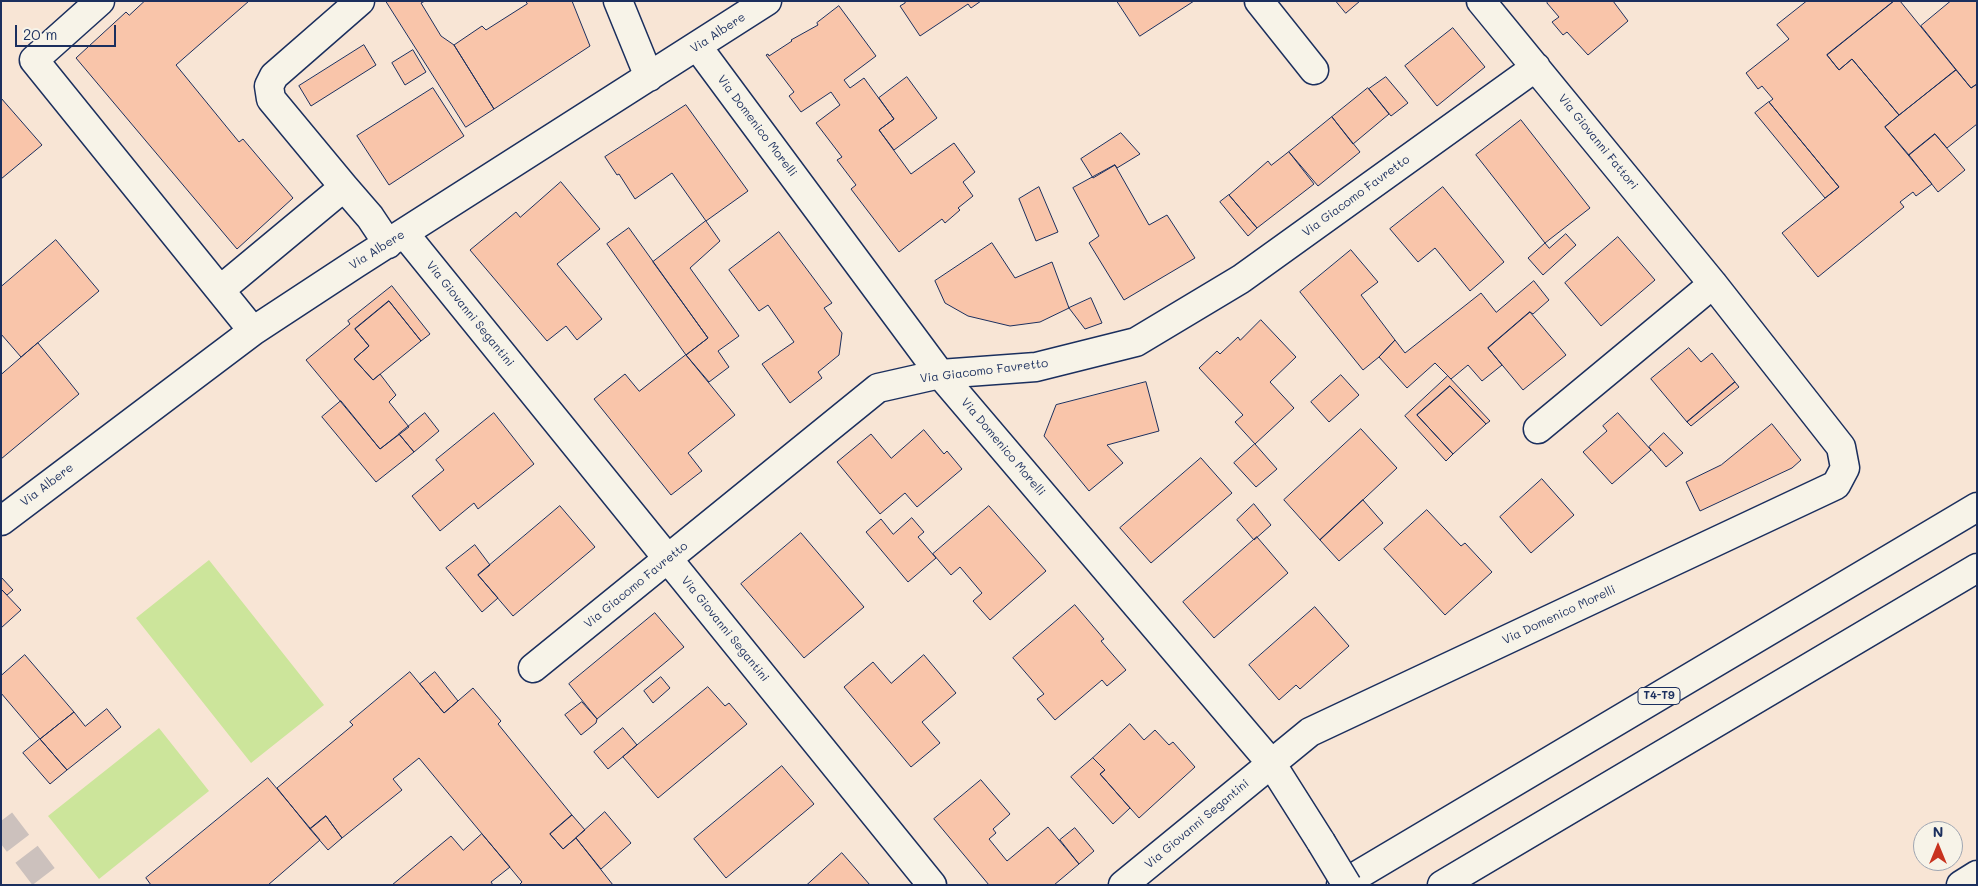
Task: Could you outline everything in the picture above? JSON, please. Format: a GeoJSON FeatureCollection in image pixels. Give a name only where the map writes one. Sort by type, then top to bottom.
{"type":"FeatureCollection","features":[{"type":"Feature","properties":{"kind":"main road"},"geometry":{"type":"LineString","coordinates":[[100,1],[34,60],[253,331]]}},
{"type":"Feature","properties":{"kind":"main road","name":"Via Giovanni Segantini"},"geometry":{"type":"LineString","coordinates":[[360,1],[274,76],[269,86],[271,100],[370,217],[396,238],[668,559],[932,885]]}},
{"type":"Feature","properties":{"kind":"main road"},"geometry":{"type":"LineString","coordinates":[[618,1],[649,78]]}},
{"type":"Feature","properties":{"kind":"main road","name":"Via Albere"},"geometry":{"type":"LineString","coordinates":[[1,521],[253,331],[767,1]]}},
{"type":"Feature","properties":{"kind":"main road"},"geometry":{"type":"LineString","coordinates":[[1260,1],[1314,70]]}},
{"type":"Feature","properties":{"kind":"main road","name":"Via Giovanni Fattori"},"geometry":{"type":"LineString","coordinates":[[1481,1],[1714,284],[1841,447],[1845,468]]}},
{"type":"Feature","properties":{"kind":"main road","name":"Via Domenico Morelli"},"geometry":{"type":"LineString","coordinates":[[697,46],[940,374],[1271,763],[1347,885]]}},
{"type":"Feature","properties":{"kind":"main road","name":"Via Giacomo Favretto"},"geometry":{"type":"LineString","coordinates":[[534,668],[878,388],[940,374],[1036,367],[1136,342],[1241,279],[1536,67]]}},
{"type":"Feature","properties":{"kind":"main road"},"geometry":{"type":"LineString","coordinates":[[220,290],[344,187]]}},
{"type":"Feature","properties":{"kind":"main road"},"geometry":{"type":"LineString","coordinates":[[1538,429],[1714,284]]}},
{"type":"Feature","properties":{"kind":"main road","name":"Via Domenico Morelli"},"geometry":{"type":"LineString","coordinates":[[1271,763],[1310,732],[1836,485],[1845,468]]}},
{"type":"Feature","properties":{"kind":"main road","name":"T4-T9"},"geometry":{"type":"LineString","coordinates":[[1341,885],[1977,507]]}},
{"type":"Feature","properties":{"kind":"main road"},"geometry":{"type":"LineString","coordinates":[[1442,885],[1977,568]]}},
{"type":"Feature","properties":{"kind":"main road","name":"Via Giovanni Segantini"},"geometry":{"type":"LineString","coordinates":[[1123,885],[1271,763]]}},
{"type":"Feature","properties":{"kind":"main road"},"geometry":{"type":"LineString","coordinates":[[1961,885],[1977,875]]}},
{"type":"Feature","properties":{"kind":"green space"},"geometry":{"type":"Polygon","coordinates":[[[209,560],[324,705],[251,763],[136,618],[209,560]]]}},
{"type":"Feature","properties":{"kind":"green space"},"geometry":{"type":"Polygon","coordinates":[[[159,728],[209,791],[99,879],[48,816],[159,728]]]}},
{"type":"Feature","properties":{"kind":"building"},"geometry":{"type":"Polygon","coordinates":[[[145,1],[249,1],[176,65],[239,142],[243,139],[293,198],[237,249],[76,58],[126,12],[129,15],[145,1]]]}},
{"type":"Feature","properties":{"kind":"building"},"geometry":{"type":"Polygon","coordinates":[[[386,1],[425,1],[421,3],[441,36],[454,45],[494,109],[466,127],[386,1]]]}},
{"type":"Feature","properties":{"kind":"building"},"geometry":{"type":"Polygon","coordinates":[[[526,1],[572,1],[590,46],[494,109],[454,45],[482,26],[486,30],[527,4],[526,1]]]}},
{"type":"Feature","properties":{"kind":"building"},"geometry":{"type":"Polygon","coordinates":[[[904,1],[981,1],[971,8],[968,4],[920,36],[900,6],[905,3],[904,1]]]}},
{"type":"Feature","properties":{"kind":"building"},"geometry":{"type":"Polygon","coordinates":[[[1117,1],[1194,1],[1140,36],[1117,1]]]}},
{"type":"Feature","properties":{"kind":"building"},"geometry":{"type":"Polygon","coordinates":[[[1336,1],[1360,1],[1346,13],[1336,1]]]}},
{"type":"Feature","properties":{"kind":"building"},"geometry":{"type":"Polygon","coordinates":[[[1549,1],[1613,1],[1628,21],[1588,55],[1567,32],[1563,35],[1552,22],[1559,17],[1547,3],[1549,1]]]}},
{"type":"Feature","properties":{"kind":"building"},"geometry":{"type":"Polygon","coordinates":[[[1807,1],[1894,1],[1827,55],[1839,70],[1852,59],[1899,115],[1885,127],[1932,184],[1916,196],[1913,192],[1900,202],[1904,207],[1818,277],[1782,233],[1839,187],[1769,102],[1773,99],[1762,86],[1758,89],[1746,73],[1789,39],[1777,25],[1807,1]]]}},
{"type":"Feature","properties":{"kind":"building"},"geometry":{"type":"Polygon","coordinates":[[[1894,1],[1900,1],[1956,70],[1899,115],[1852,59],[1839,70],[1827,55],[1894,1]]]}},
{"type":"Feature","properties":{"kind":"building"},"geometry":{"type":"Polygon","coordinates":[[[1951,1],[1977,1],[1977,84],[1971,88],[1921,26],[1951,1]]]}},
{"type":"Feature","properties":{"kind":"building"},"geometry":{"type":"Polygon","coordinates":[[[839,6],[876,56],[844,80],[850,88],[864,78],[894,119],[879,130],[911,174],[954,143],[975,172],[963,182],[973,196],[958,208],[960,210],[945,223],[942,219],[899,252],[851,189],[856,185],[837,160],[842,157],[816,123],[840,105],[831,92],[801,112],[789,96],[794,92],[766,55],[768,54],[769,56],[791,40],[818,25],[817,23],[839,6]]]}},
{"type":"Feature","properties":{"kind":"building"},"geometry":{"type":"Polygon","coordinates":[[[1453,28],[1485,67],[1437,106],[1405,66],[1453,28]]]}},
{"type":"Feature","properties":{"kind":"building"},"geometry":{"type":"Polygon","coordinates":[[[364,45],[376,65],[311,106],[299,86],[364,45]]]}},
{"type":"Feature","properties":{"kind":"building"},"geometry":{"type":"Polygon","coordinates":[[[413,50],[426,72],[405,85],[392,63],[413,50]]]}},
{"type":"Feature","properties":{"kind":"building"},"geometry":{"type":"Polygon","coordinates":[[[1956,70],[1971,88],[1977,84],[1977,124],[1947,148],[1935,134],[1909,155],[1885,127],[1956,70]]]}},
{"type":"Feature","properties":{"kind":"building"},"geometry":{"type":"Polygon","coordinates":[[[907,77],[937,118],[894,150],[879,130],[894,119],[879,98],[907,77]]]}},
{"type":"Feature","properties":{"kind":"building"},"geometry":{"type":"Polygon","coordinates":[[[1386,77],[1408,103],[1391,116],[1369,89],[1386,77]]]}},
{"type":"Feature","properties":{"kind":"building"},"geometry":{"type":"Polygon","coordinates":[[[433,88],[464,136],[389,185],[357,136],[433,88]]]}},
{"type":"Feature","properties":{"kind":"building"},"geometry":{"type":"Polygon","coordinates":[[[1368,88],[1389,114],[1353,144],[1332,117],[1368,88]]]}},
{"type":"Feature","properties":{"kind":"building"},"geometry":{"type":"Polygon","coordinates":[[[1,98],[42,145],[1,179],[1,98]]]}},
{"type":"Feature","properties":{"kind":"building"},"geometry":{"type":"Polygon","coordinates":[[[1769,102],[1839,187],[1825,198],[1755,113],[1769,102]]]}},
{"type":"Feature","properties":{"kind":"building"},"geometry":{"type":"Polygon","coordinates":[[[686,105],[748,191],[706,221],[672,173],[635,199],[619,174],[617,175],[605,157],[686,105]]]}},
{"type":"Feature","properties":{"kind":"building"},"geometry":{"type":"Polygon","coordinates":[[[1332,117],[1360,152],[1318,186],[1289,152],[1332,117]]]}},
{"type":"Feature","properties":{"kind":"building"},"geometry":{"type":"Polygon","coordinates":[[[1521,120],[1590,208],[1545,243],[1476,155],[1521,120]]]}},
{"type":"Feature","properties":{"kind":"building"},"geometry":{"type":"Polygon","coordinates":[[[1121,133],[1140,154],[1117,168],[1115,165],[1093,178],[1081,159],[1121,133]]]}},
{"type":"Feature","properties":{"kind":"building"},"geometry":{"type":"Polygon","coordinates":[[[1935,134],[1965,170],[1938,192],[1909,155],[1935,134]]]}},
{"type":"Feature","properties":{"kind":"building"},"geometry":{"type":"Polygon","coordinates":[[[1289,152],[1314,184],[1257,228],[1229,195],[1268,161],[1271,165],[1289,152]]]}},
{"type":"Feature","properties":{"kind":"building"},"geometry":{"type":"Polygon","coordinates":[[[1115,165],[1149,225],[1167,215],[1195,258],[1124,300],[1089,243],[1099,236],[1073,188],[1115,165]]]}},
{"type":"Feature","properties":{"kind":"building"},"geometry":{"type":"Polygon","coordinates":[[[561,182],[600,229],[557,264],[602,319],[577,340],[566,326],[547,341],[470,250],[516,212],[520,217],[561,182]]]}},
{"type":"Feature","properties":{"kind":"building"},"geometry":{"type":"Polygon","coordinates":[[[1039,187],[1058,232],[1036,241],[1019,199],[1039,187]]]}},
{"type":"Feature","properties":{"kind":"building"},"geometry":{"type":"Polygon","coordinates":[[[1443,187],[1504,262],[1470,291],[1435,248],[1418,262],[1390,229],[1443,187]]]}},
{"type":"Feature","properties":{"kind":"building"},"geometry":{"type":"Polygon","coordinates":[[[1229,195],[1257,228],[1248,236],[1220,202],[1229,195]]]}},
{"type":"Feature","properties":{"kind":"building"},"geometry":{"type":"Polygon","coordinates":[[[706,221],[720,241],[690,268],[739,336],[718,351],[729,367],[709,382],[686,355],[708,338],[653,262],[706,221]]]}},
{"type":"Feature","properties":{"kind":"building"},"geometry":{"type":"Polygon","coordinates":[[[629,228],[708,338],[686,355],[607,244],[629,228]]]}},
{"type":"Feature","properties":{"kind":"building"},"geometry":{"type":"Polygon","coordinates":[[[779,232],[832,303],[824,308],[842,333],[839,355],[818,372],[822,378],[790,403],[762,364],[794,342],[768,305],[759,311],[729,270],[779,232]]]}},
{"type":"Feature","properties":{"kind":"building"},"geometry":{"type":"Polygon","coordinates":[[[1566,234],[1576,245],[1543,275],[1528,258],[1545,243],[1549,248],[1566,234]]]}},
{"type":"Feature","properties":{"kind":"building"},"geometry":{"type":"Polygon","coordinates":[[[1618,237],[1655,280],[1601,326],[1565,283],[1618,237]]]}},
{"type":"Feature","properties":{"kind":"building"},"geometry":{"type":"Polygon","coordinates":[[[56,240],[99,291],[21,357],[1,334],[1,287],[56,240]]]}},
{"type":"Feature","properties":{"kind":"building"},"geometry":{"type":"Polygon","coordinates":[[[992,243],[1015,278],[1052,262],[1069,308],[1040,322],[1010,326],[968,316],[945,303],[935,281],[992,243]]]}},
{"type":"Feature","properties":{"kind":"building"},"geometry":{"type":"Polygon","coordinates":[[[1351,250],[1378,282],[1361,295],[1395,340],[1363,370],[1300,292],[1351,250]]]}},
{"type":"Feature","properties":{"kind":"building"},"geometry":{"type":"Polygon","coordinates":[[[1534,281],[1549,300],[1533,314],[1530,312],[1488,348],[1502,365],[1482,381],[1468,365],[1451,379],[1435,363],[1407,388],[1379,357],[1395,340],[1405,353],[1481,293],[1496,312],[1534,281]]]}},
{"type":"Feature","properties":{"kind":"building"},"geometry":{"type":"Polygon","coordinates":[[[392,286],[430,334],[421,341],[389,301],[355,329],[369,346],[354,359],[373,380],[380,374],[396,395],[389,402],[409,427],[380,449],[306,360],[350,324],[348,321],[392,286]]]}},
{"type":"Feature","properties":{"kind":"building"},"geometry":{"type":"Polygon","coordinates":[[[1091,298],[1102,323],[1085,329],[1069,308],[1091,298]]]}},
{"type":"Feature","properties":{"kind":"building"},"geometry":{"type":"Polygon","coordinates":[[[389,301],[421,341],[373,380],[354,359],[369,346],[355,329],[389,301]]]}},
{"type":"Feature","properties":{"kind":"building"},"geometry":{"type":"Polygon","coordinates":[[[1530,312],[1566,355],[1523,390],[1488,348],[1530,312]]]}},
{"type":"Feature","properties":{"kind":"building"},"geometry":{"type":"Polygon","coordinates":[[[1261,320],[1296,357],[1270,382],[1294,408],[1255,444],[1235,422],[1243,415],[1199,368],[1217,351],[1220,354],[1238,337],[1240,340],[1261,320]]]}},
{"type":"Feature","properties":{"kind":"building"},"geometry":{"type":"Polygon","coordinates":[[[38,343],[79,394],[1,459],[1,375],[38,343]]]}},
{"type":"Feature","properties":{"kind":"building"},"geometry":{"type":"Polygon","coordinates":[[[1689,348],[1701,362],[1712,353],[1735,382],[1687,422],[1651,379],[1689,348]]]}},
{"type":"Feature","properties":{"kind":"building"},"geometry":{"type":"Polygon","coordinates":[[[686,355],[735,415],[688,453],[702,471],[671,495],[594,399],[625,374],[639,391],[686,355]]]}},
{"type":"Feature","properties":{"kind":"building"},"geometry":{"type":"Polygon","coordinates":[[[1341,375],[1359,395],[1329,422],[1311,402],[1341,375]]]}},
{"type":"Feature","properties":{"kind":"building"},"geometry":{"type":"Polygon","coordinates":[[[1448,376],[1490,421],[1486,424],[1450,386],[1417,415],[1453,454],[1446,461],[1405,416],[1448,376]]]}},
{"type":"Feature","properties":{"kind":"building"},"geometry":{"type":"Polygon","coordinates":[[[1146,382],[1159,431],[1107,445],[1123,463],[1089,491],[1044,436],[1056,405],[1146,382]]]}},
{"type":"Feature","properties":{"kind":"building"},"geometry":{"type":"Polygon","coordinates":[[[1735,382],[1739,387],[1691,426],[1687,422],[1735,382]]]}},
{"type":"Feature","properties":{"kind":"building"},"geometry":{"type":"Polygon","coordinates":[[[1450,386],[1486,424],[1453,454],[1417,415],[1450,386]]]}},
{"type":"Feature","properties":{"kind":"building"},"geometry":{"type":"Polygon","coordinates":[[[341,401],[380,449],[399,434],[414,452],[376,482],[322,417],[341,401]]]}},
{"type":"Feature","properties":{"kind":"building"},"geometry":{"type":"Polygon","coordinates":[[[425,413],[439,431],[414,452],[399,434],[425,413]]]}},
{"type":"Feature","properties":{"kind":"building"},"geometry":{"type":"Polygon","coordinates":[[[494,413],[534,464],[478,509],[474,503],[440,531],[412,496],[444,470],[436,460],[494,413]]]}},
{"type":"Feature","properties":{"kind":"building"},"geometry":{"type":"Polygon","coordinates":[[[1618,413],[1651,450],[1612,484],[1583,452],[1607,431],[1603,426],[1618,413]]]}},
{"type":"Feature","properties":{"kind":"building"},"geometry":{"type":"Polygon","coordinates":[[[1772,424],[1801,460],[1792,468],[1700,511],[1686,482],[1721,465],[1772,424]]]}},
{"type":"Feature","properties":{"kind":"building"},"geometry":{"type":"Polygon","coordinates":[[[1361,429],[1397,468],[1320,540],[1284,500],[1361,429]]]}},
{"type":"Feature","properties":{"kind":"building"},"geometry":{"type":"Polygon","coordinates":[[[924,430],[944,454],[947,451],[962,469],[917,507],[905,493],[880,514],[837,462],[871,434],[891,458],[924,430]]]}},
{"type":"Feature","properties":{"kind":"building"},"geometry":{"type":"Polygon","coordinates":[[[1664,433],[1683,453],[1666,467],[1649,447],[1664,433]]]}},
{"type":"Feature","properties":{"kind":"building"},"geometry":{"type":"Polygon","coordinates":[[[1255,444],[1277,469],[1256,487],[1234,463],[1255,444]]]}},
{"type":"Feature","properties":{"kind":"building"},"geometry":{"type":"Polygon","coordinates":[[[1201,458],[1232,493],[1151,563],[1120,528],[1201,458]]]}},
{"type":"Feature","properties":{"kind":"building"},"geometry":{"type":"Polygon","coordinates":[[[1542,479],[1574,515],[1531,553],[1500,517],[1542,479]]]}},
{"type":"Feature","properties":{"kind":"building"},"geometry":{"type":"Polygon","coordinates":[[[1363,500],[1383,523],[1339,561],[1320,540],[1363,500]]]}},
{"type":"Feature","properties":{"kind":"building"},"geometry":{"type":"Polygon","coordinates":[[[1254,504],[1271,525],[1254,540],[1237,520],[1254,504]]]}},
{"type":"Feature","properties":{"kind":"building"},"geometry":{"type":"Polygon","coordinates":[[[560,506],[595,547],[513,616],[478,575],[560,506]]]}},
{"type":"Feature","properties":{"kind":"building"},"geometry":{"type":"Polygon","coordinates":[[[989,506],[1046,571],[990,620],[973,601],[982,593],[960,567],[951,575],[933,554],[989,506]]]}},
{"type":"Feature","properties":{"kind":"building"},"geometry":{"type":"Polygon","coordinates":[[[1427,510],[1461,546],[1465,543],[1492,572],[1445,615],[1384,549],[1427,510]]]}},
{"type":"Feature","properties":{"kind":"building"},"geometry":{"type":"Polygon","coordinates":[[[912,518],[924,532],[918,537],[936,558],[908,582],[866,532],[881,519],[893,534],[912,518]]]}},
{"type":"Feature","properties":{"kind":"building"},"geometry":{"type":"Polygon","coordinates":[[[801,533],[864,607],[804,658],[741,584],[801,533]]]}},
{"type":"Feature","properties":{"kind":"building"},"geometry":{"type":"Polygon","coordinates":[[[1257,537],[1288,573],[1214,638],[1183,602],[1257,537]]]}},
{"type":"Feature","properties":{"kind":"building"},"geometry":{"type":"Polygon","coordinates":[[[475,545],[490,565],[478,575],[498,598],[482,612],[446,568],[475,545]]]}},
{"type":"Feature","properties":{"kind":"building"},"geometry":{"type":"Polygon","coordinates":[[[1,577],[13,590],[7,595],[1,589],[1,577]]]}},
{"type":"Feature","properties":{"kind":"building"},"geometry":{"type":"Polygon","coordinates":[[[1,589],[21,610],[1,628],[1,589]]]}},
{"type":"Feature","properties":{"kind":"building"},"geometry":{"type":"Polygon","coordinates":[[[1075,605],[1104,639],[1101,641],[1126,670],[1107,686],[1102,680],[1055,720],[1037,699],[1044,694],[1013,658],[1075,605]]]}},
{"type":"Feature","properties":{"kind":"building"},"geometry":{"type":"Polygon","coordinates":[[[1315,607],[1349,646],[1300,689],[1296,685],[1279,700],[1249,665],[1315,607]]]}},
{"type":"Feature","properties":{"kind":"building"},"geometry":{"type":"Polygon","coordinates":[[[655,613],[684,647],[597,719],[569,684],[655,613]]]}},
{"type":"Feature","properties":{"kind":"building"},"geometry":{"type":"Polygon","coordinates":[[[25,655],[74,712],[40,739],[1,693],[1,676],[25,655]]]}},
{"type":"Feature","properties":{"kind":"building"},"geometry":{"type":"Polygon","coordinates":[[[924,655],[956,693],[922,722],[940,743],[911,767],[844,687],[873,662],[891,683],[924,655]]]}},
{"type":"Feature","properties":{"kind":"building"},"geometry":{"type":"Polygon","coordinates":[[[410,672],[444,713],[473,688],[501,721],[498,724],[572,815],[550,834],[563,849],[576,838],[613,885],[519,885],[522,882],[419,758],[393,779],[402,790],[342,838],[326,816],[310,829],[277,788],[353,725],[350,722],[410,672]]]}},
{"type":"Feature","properties":{"kind":"building"},"geometry":{"type":"Polygon","coordinates":[[[435,672],[458,701],[444,713],[420,684],[435,672]]]}},
{"type":"Feature","properties":{"kind":"building"},"geometry":{"type":"Polygon","coordinates":[[[661,677],[670,688],[653,703],[644,691],[661,677]]]}},
{"type":"Feature","properties":{"kind":"building"},"geometry":{"type":"Polygon","coordinates":[[[708,687],[725,706],[729,703],[747,724],[658,798],[623,757],[708,687]]]}},
{"type":"Feature","properties":{"kind":"building"},"geometry":{"type":"Polygon","coordinates":[[[582,702],[597,719],[596,723],[581,735],[565,715],[582,702]]]}},
{"type":"Feature","properties":{"kind":"building"},"geometry":{"type":"Polygon","coordinates":[[[107,709],[121,727],[67,770],[40,739],[74,712],[85,726],[107,709]]]}},
{"type":"Feature","properties":{"kind":"building"},"geometry":{"type":"Polygon","coordinates":[[[1130,724],[1144,740],[1155,730],[1169,745],[1173,742],[1195,767],[1139,818],[1100,774],[1105,770],[1093,758],[1130,724]]]}},
{"type":"Feature","properties":{"kind":"building"},"geometry":{"type":"Polygon","coordinates":[[[623,728],[637,745],[608,769],[594,752],[623,728]]]}},
{"type":"Feature","properties":{"kind":"building"},"geometry":{"type":"Polygon","coordinates":[[[40,739],[67,770],[50,784],[23,753],[40,739]]]}},
{"type":"Feature","properties":{"kind":"building"},"geometry":{"type":"Polygon","coordinates":[[[1093,758],[1105,770],[1100,774],[1130,808],[1113,824],[1071,777],[1093,758]]]}},
{"type":"Feature","properties":{"kind":"building"},"geometry":{"type":"Polygon","coordinates":[[[782,766],[814,804],[726,878],[694,839],[782,766]]]}},
{"type":"Feature","properties":{"kind":"building"},"geometry":{"type":"Polygon","coordinates":[[[268,778],[320,840],[268,885],[151,885],[146,878],[268,778]]]}},
{"type":"Feature","properties":{"kind":"building"},"geometry":{"type":"Polygon","coordinates":[[[981,780],[1010,814],[993,829],[996,833],[989,839],[1007,861],[1048,827],[1079,864],[1054,885],[989,885],[934,819],[981,780]]]}},
{"type":"Feature","properties":{"kind":"building"},"geometry":{"type":"Polygon","coordinates":[[[605,812],[631,843],[601,869],[576,838],[605,812]]]}},
{"type":"Feature","properties":{"kind":"building"},"geometry":{"type":"Polygon","coordinates":[[[572,815],[585,830],[563,849],[550,834],[572,815]]]}},
{"type":"Feature","properties":{"kind":"building"},"geometry":{"type":"Polygon","coordinates":[[[326,816],[342,838],[328,850],[310,829],[326,816]]]}},
{"type":"Feature","properties":{"kind":"building"},"geometry":{"type":"Polygon","coordinates":[[[1075,828],[1094,851],[1079,864],[1060,840],[1075,828]]]}},
{"type":"Feature","properties":{"kind":"building"},"geometry":{"type":"Polygon","coordinates":[[[482,834],[510,867],[491,882],[493,885],[392,885],[451,836],[463,850],[482,834]]]}},
{"type":"Feature","properties":{"kind":"building"},"geometry":{"type":"Polygon","coordinates":[[[842,853],[870,885],[807,885],[842,853]]]}},
{"type":"Feature","properties":{"kind":"tunnel"},"geometry":{"type":"LineString","coordinates":[[1,821],[50,885]]}}]}
